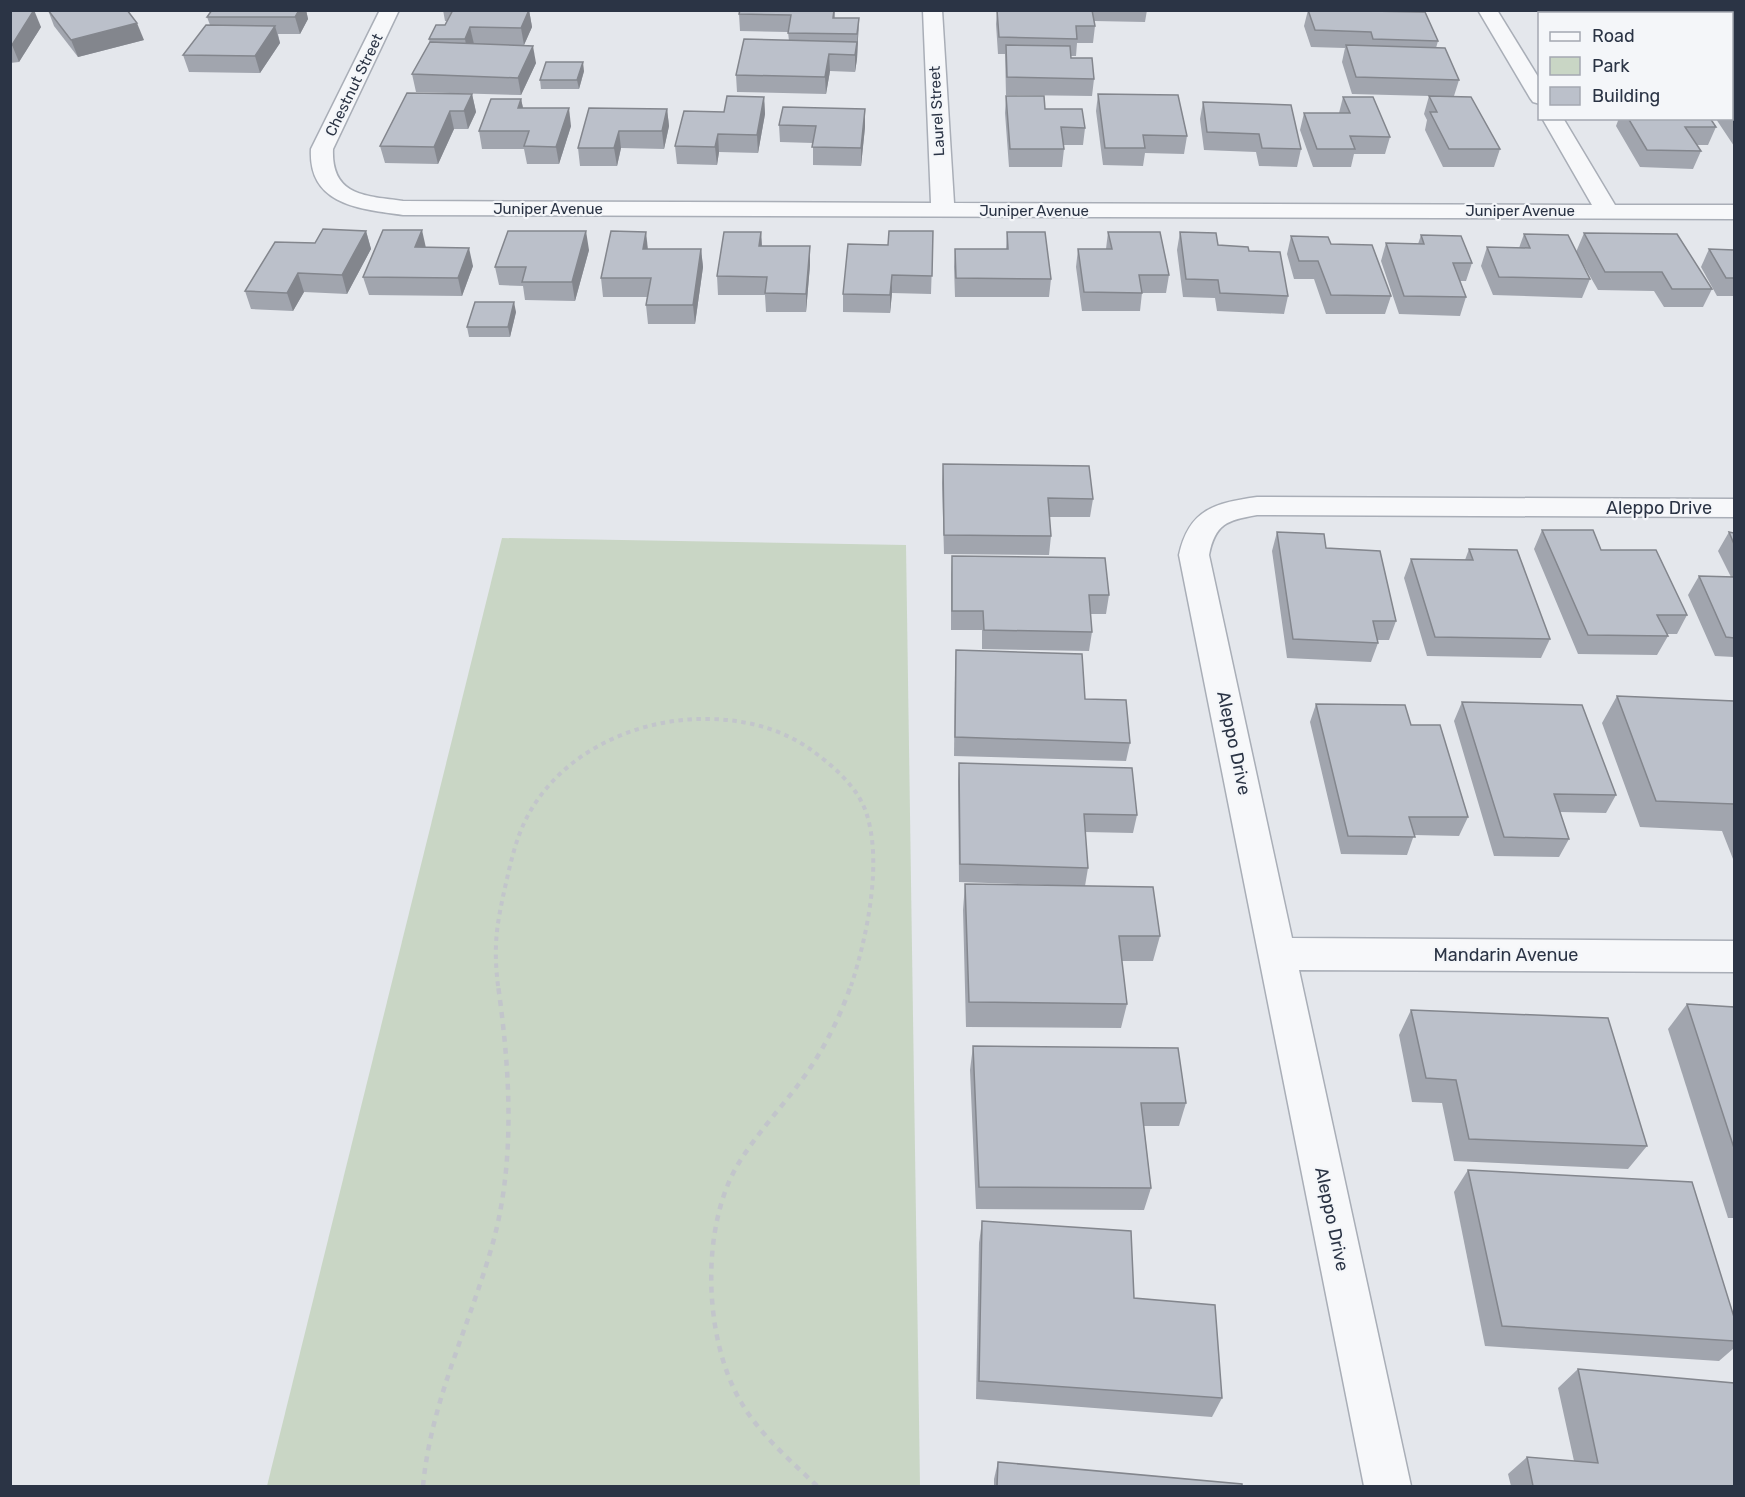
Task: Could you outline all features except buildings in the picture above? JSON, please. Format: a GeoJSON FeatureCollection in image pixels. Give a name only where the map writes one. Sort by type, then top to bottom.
{"type":"FeatureCollection","features":[{"type":"Feature","properties":{"kind":"street","name":"Chestnut Street"},"geometry":{"type":"LineString","coordinates":[[336,192],[322,172],[322,149],[390,10]]}},
{"type":"Feature","properties":{"kind":"street","name":"Laurel Street"},"geometry":{"type":"LineString","coordinates":[[932,10],[943,211]]}},
{"type":"Feature","properties":{"kind":"street"},"geometry":{"type":"LineString","coordinates":[[1487,10],[1538,96]]}},
{"type":"Feature","properties":{"kind":"street"},"geometry":{"type":"LineString","coordinates":[[1553,120],[1607,211]]}},
{"type":"Feature","properties":{"kind":"street","name":"Juniper Avenue"},"geometry":{"type":"LineString","coordinates":[[336,192],[365,202],[403,208],[1734,212]]}},
{"type":"Feature","properties":{"kind":"street","name":"Aleppo Drive"},"geometry":{"type":"LineString","coordinates":[[1388,1486],[1194,555],[1196,537],[1210,519],[1232,510],[1257,506],[1734,508]]}},
{"type":"Feature","properties":{"kind":"street","name":"Mandarin Avenue"},"geometry":{"type":"LineString","coordinates":[[1278,954],[1734,956]]}},
{"type":"Feature","properties":{"kind":"path"},"geometry":{"type":"LineString","coordinates":[[423,1486],[437,1411],[475,1301],[499,1215],[508,1151],[510,1093],[495,932],[513,851],[530,810],[558,775],[595,744],[640,726],[690,719],[737,720],[793,736],[832,764],[862,800],[873,846],[870,913],[852,984],[830,1034],[801,1081],[735,1168],[712,1231],[708,1280],[714,1324],[741,1402],[764,1432],[817,1486]]}},
{"type":"Feature","properties":{"kind":"green space"},"geometry":{"type":"Polygon","coordinates":[[[502,538],[906,545],[920,1486],[267,1486],[502,538]]]}}]}
